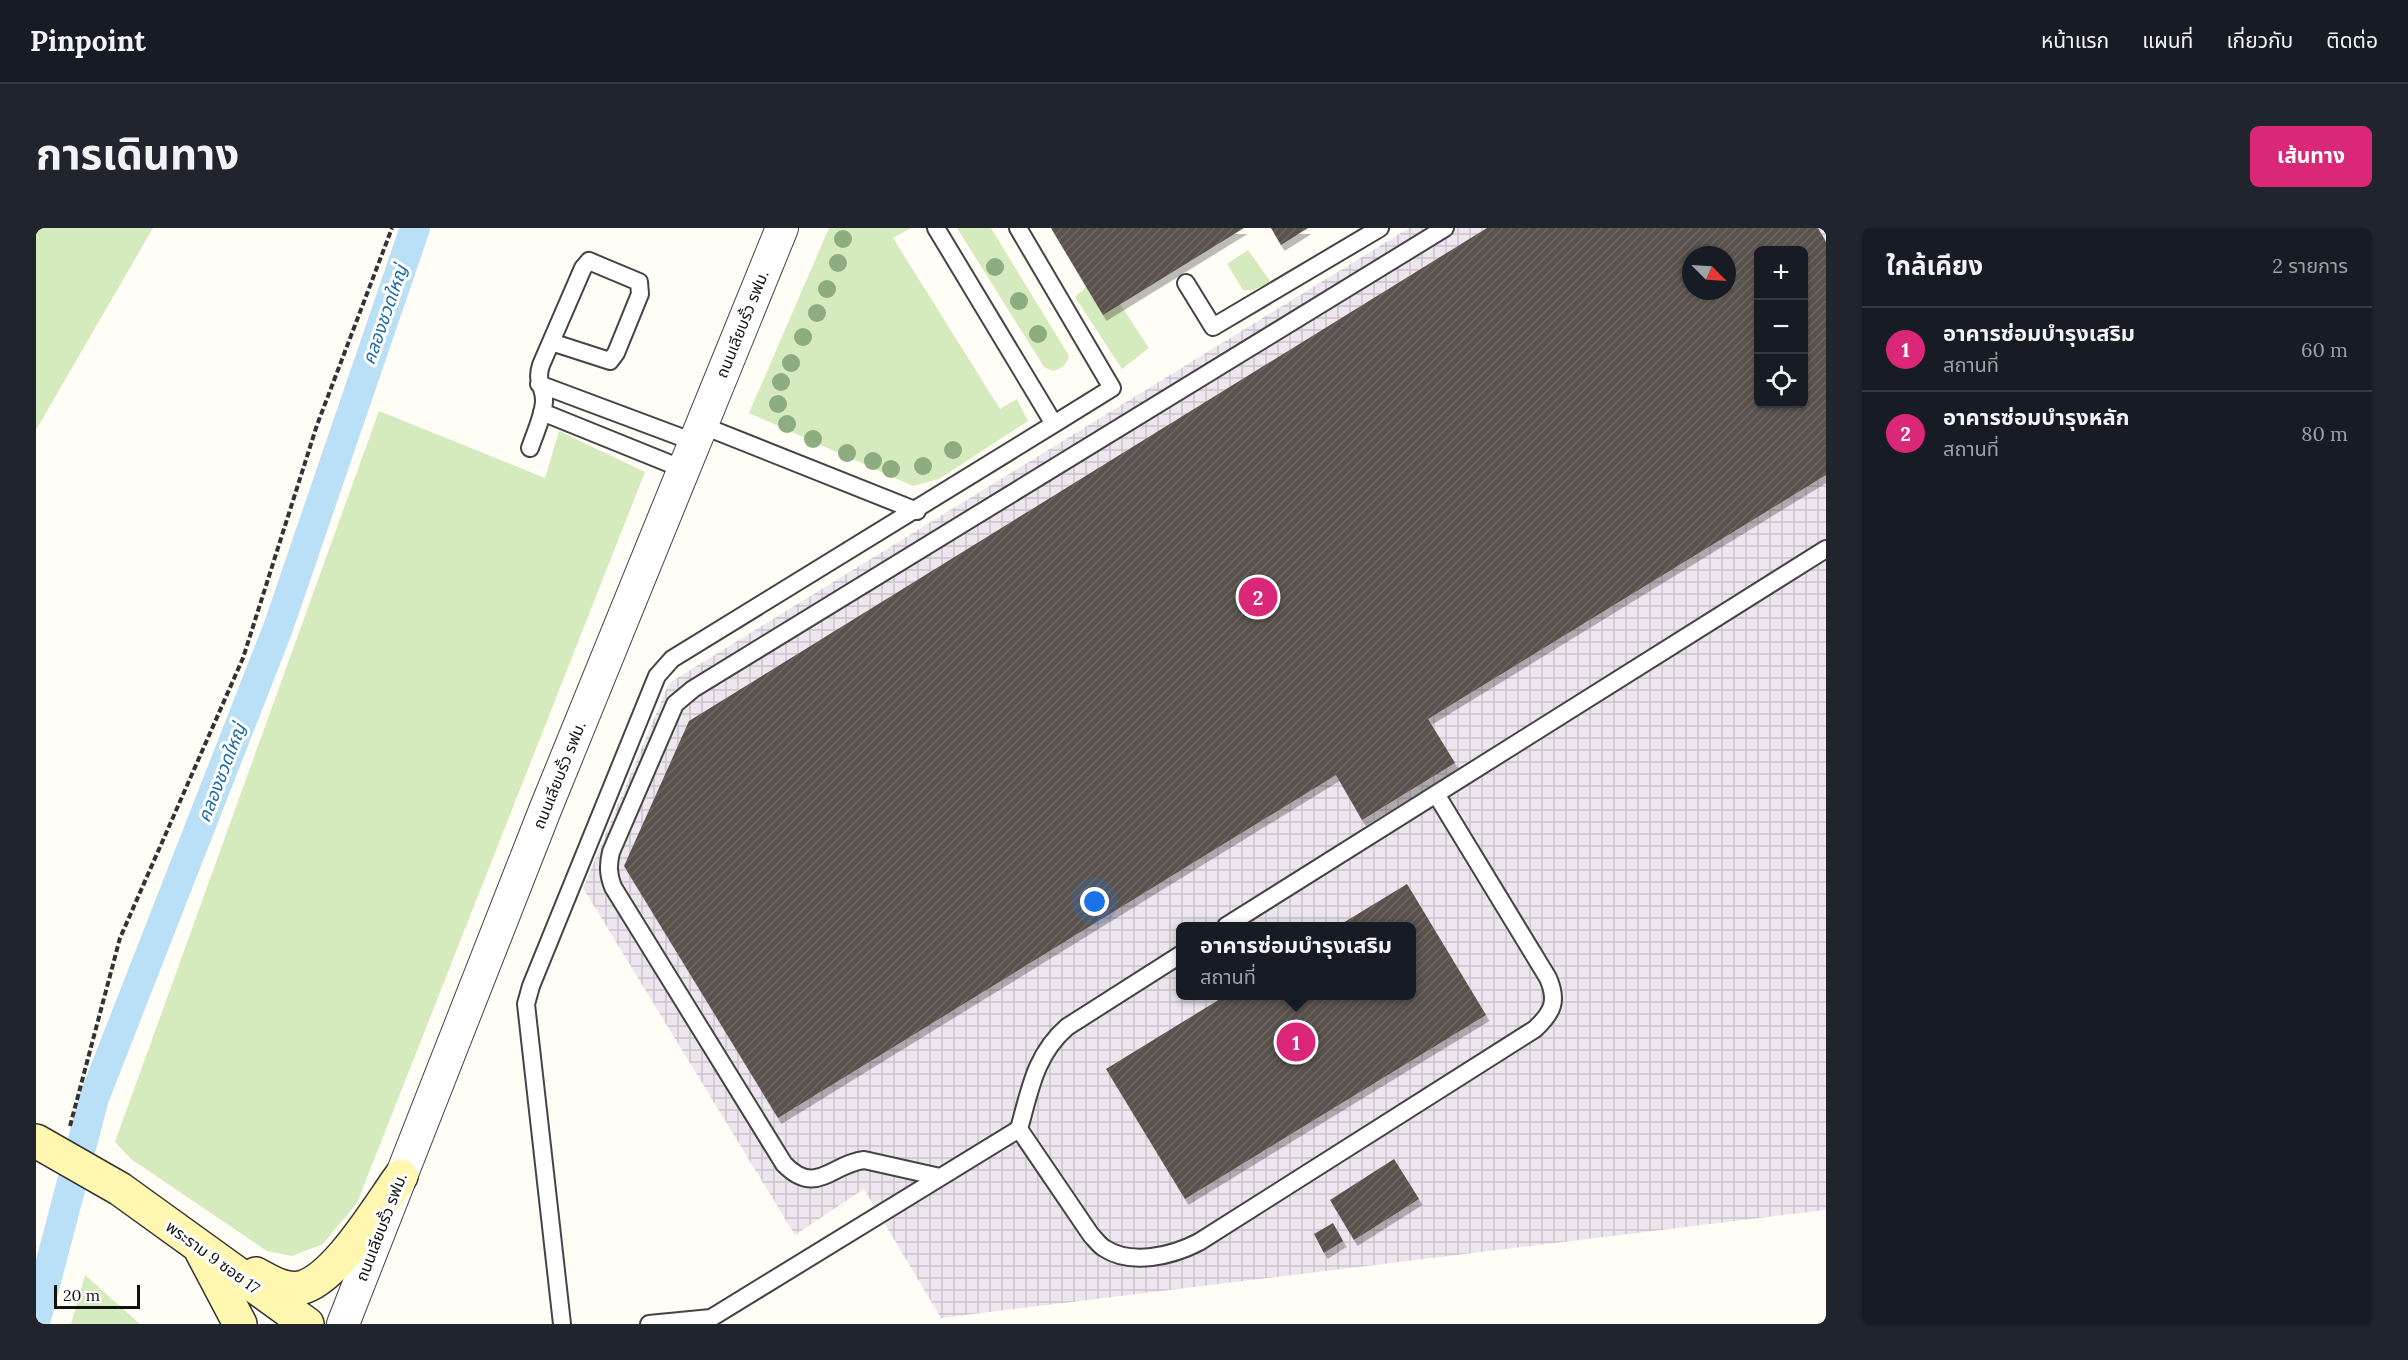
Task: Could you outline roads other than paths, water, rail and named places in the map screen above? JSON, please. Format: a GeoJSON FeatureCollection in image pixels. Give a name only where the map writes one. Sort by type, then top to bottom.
{"type":"FeatureCollection","features":[{"type":"Feature","properties":{"kind":"street","name":"ถนนเลียบรั้ว รฟม."},"geometry":{"type":"LineString","coordinates":[[343,1324],[545,810],[782,228]]}},
{"type":"Feature","properties":{"kind":"street","name":"พระราม 9 ซอย 17"},"geometry":{"type":"LineString","coordinates":[[36,1141],[120,1189],[307,1324]]}},
{"type":"Feature","properties":{"kind":"street"},"geometry":{"type":"LineString","coordinates":[[200,1248],[280,1287],[299,1288],[316,1280],[339,1262],[401,1176]]}},
{"type":"Feature","properties":{"kind":"street"},"geometry":{"type":"LineString","coordinates":[[200,1248],[240,1324]]}},
{"type":"Feature","properties":{"kind":"lane"},"geometry":{"type":"LineString","coordinates":[[936,228],[1054,424]]}},
{"type":"Feature","properties":{"kind":"lane"},"geometry":{"type":"LineString","coordinates":[[562,1324],[526,1004],[531,986],[657,676],[672,659],[917,511],[1112,388],[1018,228]]}},
{"type":"Feature","properties":{"kind":"lane"},"geometry":{"type":"LineString","coordinates":[[1186,283],[1214,327],[1380,228]]}},
{"type":"Feature","properties":{"kind":"lane"},"geometry":{"type":"LineString","coordinates":[[940,1177],[864,1160],[854,1161],[820,1179],[810,1179],[791,1171],[784,1164],[613,886],[608,865],[611,852],[671,711],[684,695],[703,683],[1445,228]]}},
{"type":"Feature","properties":{"kind":"lane"},"geometry":{"type":"LineString","coordinates":[[530,448],[543,412],[545,399],[539,384],[538,373],[551,342],[584,268],[589,261],[639,282],[640,294],[616,353],[610,361],[551,342]]}},
{"type":"Feature","properties":{"kind":"lane"},"geometry":{"type":"LineString","coordinates":[[539,384],[692,445]]}},
{"type":"Feature","properties":{"kind":"lane"},"geometry":{"type":"LineString","coordinates":[[543,412],[692,445],[917,511]]}},
{"type":"Feature","properties":{"kind":"lane"},"geometry":{"type":"LineString","coordinates":[[1234,922],[1826,549]]}},
{"type":"Feature","properties":{"kind":"lane"},"geometry":{"type":"LineString","coordinates":[[1019,1129],[1091,1235],[1103,1248],[1120,1256],[1165,1254],[1185,1250],[1199,1242],[1535,1029],[1547,1018],[1553,1005],[1553,990],[1548,978],[1436,794]]}},
{"type":"Feature","properties":{"kind":"lane"},"geometry":{"type":"LineString","coordinates":[[650,1324],[711,1318],[1019,1129],[1038,1064],[1057,1036],[1067,1027],[1176,958]]}},
{"type":"Feature","properties":{"kind":"waterway","name":"คลองชวดใหญ่"},"geometry":{"type":"LineString","coordinates":[[36,1319],[94,1098],[278,628],[415,228]]}},
{"type":"Feature","properties":{"kind":"place","name":"อาคารซ่อมบำรุงหลัก"},"geometry":{"type":"Point","coordinates":[1258,597]}},
{"type":"Feature","properties":{"kind":"place","name":"อาคารซ่อมบำรุงเสริม"},"geometry":{"type":"Point","coordinates":[1296,1042]}}]}
